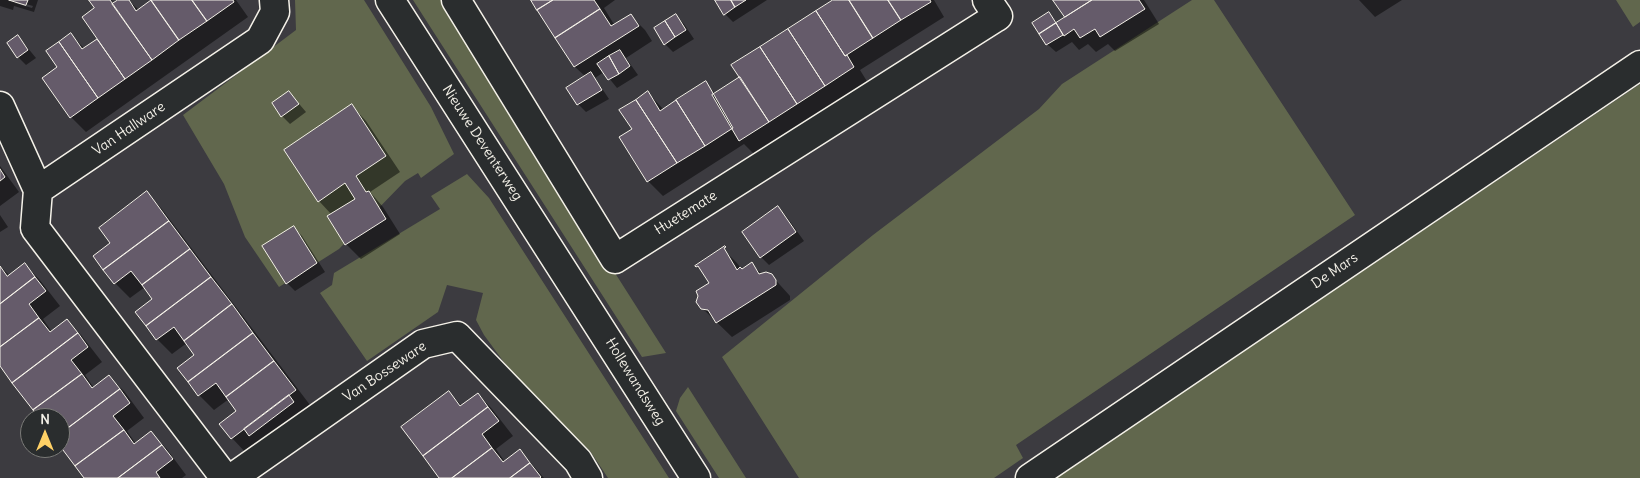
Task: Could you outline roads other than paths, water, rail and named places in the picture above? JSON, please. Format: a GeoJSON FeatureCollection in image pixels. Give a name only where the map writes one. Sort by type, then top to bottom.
{"type":"FeatureCollection","features":[{"type":"Feature","properties":{"kind":"street","name":"Van Hallware"},"geometry":{"type":"LineString","coordinates":[[38,190],[260,40],[275,12],[274,0]]}},
{"type":"Feature","properties":{"kind":"street","name":"Nieuwe Deventerweg"},"geometry":{"type":"LineString","coordinates":[[390,0],[574,285]]}},
{"type":"Feature","properties":{"kind":"street","name":"Huetemate"},"geometry":{"type":"LineString","coordinates":[[456,0],[615,259],[998,16],[987,0]]}},
{"type":"Feature","properties":{"kind":"street","name":"De Mars"},"geometry":{"type":"LineString","coordinates":[[1030,478],[1640,64]]}},
{"type":"Feature","properties":{"kind":"street"},"geometry":{"type":"LineString","coordinates":[[0,106],[38,190],[35,228],[225,478]]}},
{"type":"Feature","properties":{"kind":"street","name":"Hollewandsweg"},"geometry":{"type":"LineString","coordinates":[[574,285],[696,478]]}},
{"type":"Feature","properties":{"kind":"street","name":"Van Bosseware"},"geometry":{"type":"LineString","coordinates":[[232,478],[423,344],[457,336],[578,461],[588,478]]}}]}
